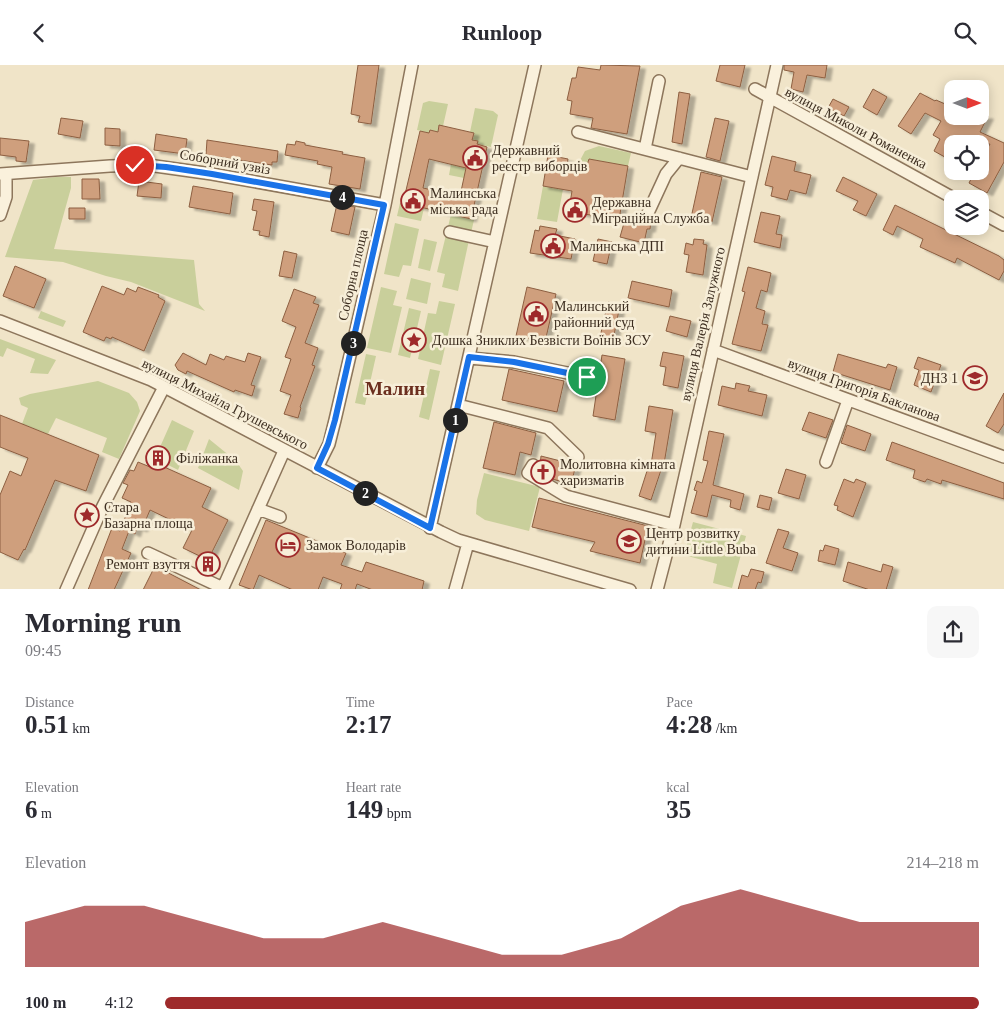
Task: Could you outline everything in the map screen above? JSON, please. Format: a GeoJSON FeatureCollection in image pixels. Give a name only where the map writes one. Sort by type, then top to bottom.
{"type":"FeatureCollection","features":[{"type":"Feature","properties":{"kind":"street","name":"Соборна площа"},"geometry":{"type":"LineString","coordinates":[[317,468],[328,444],[335,420],[384,205],[412,65]]}},
{"type":"Feature","properties":{"kind":"street"},"geometry":{"type":"LineString","coordinates":[[430,528],[535,65]]}},
{"type":"Feature","properties":{"kind":"street","name":"вулиця Валерія Залужного"},"geometry":{"type":"LineString","coordinates":[[657,589],[674,525],[777,65]]}},
{"type":"Feature","properties":{"kind":"street"},"geometry":{"type":"LineString","coordinates":[[645,149],[659,81]]}},
{"type":"Feature","properties":{"kind":"street","name":"вулиця Миколи Романенка"},"geometry":{"type":"LineString","coordinates":[[755,89],[944,193]]}},
{"type":"Feature","properties":{"kind":"street"},"geometry":{"type":"LineString","coordinates":[[578,132],[752,177]]}},
{"type":"Feature","properties":{"kind":"street"},"geometry":{"type":"LineString","coordinates":[[648,213],[666,174],[679,158]]}},
{"type":"Feature","properties":{"kind":"street","name":"Соборний узвіз"},"geometry":{"type":"LineString","coordinates":[[3,174],[148,165],[212,174],[384,205]]}},
{"type":"Feature","properties":{"kind":"street"},"geometry":{"type":"LineString","coordinates":[[0,215],[6,197],[3,174]]}},
{"type":"Feature","properties":{"kind":"street"},"geometry":{"type":"LineString","coordinates":[[989,217],[1004,225]]}},
{"type":"Feature","properties":{"kind":"street"},"geometry":{"type":"LineString","coordinates":[[450,232],[495,242]]}},
{"type":"Feature","properties":{"kind":"street","name":"вулиця Михайла Грушевського"},"geometry":{"type":"LineString","coordinates":[[0,321],[125,369],[164,387],[430,528],[468,543],[630,589]]}},
{"type":"Feature","properties":{"kind":"street","name":"вулиця Григорія Бакланова"},"geometry":{"type":"LineString","coordinates":[[713,350],[1004,457]]}},
{"type":"Feature","properties":{"kind":"street"},"geometry":{"type":"LineString","coordinates":[[469,357],[514,362],[587,377]]}},
{"type":"Feature","properties":{"kind":"street"},"geometry":{"type":"LineString","coordinates":[[66,589],[102,508],[164,387]]}},
{"type":"Feature","properties":{"kind":"street"},"geometry":{"type":"LineString","coordinates":[[826,462],[848,400]]}},
{"type":"Feature","properties":{"kind":"street"},"geometry":{"type":"LineString","coordinates":[[458,405],[548,428],[578,457]]}},
{"type":"Feature","properties":{"kind":"street"},"geometry":{"type":"LineString","coordinates":[[148,553],[223,589],[284,451]]}},
{"type":"Feature","properties":{"kind":"street"},"geometry":{"type":"LineString","coordinates":[[533,465],[528,473],[566,496],[674,525]]}},
{"type":"Feature","properties":{"kind":"street"},"geometry":{"type":"LineString","coordinates":[[258,509],[280,517]]}},
{"type":"Feature","properties":{"kind":"street"},"geometry":{"type":"LineString","coordinates":[[455,589],[468,543]]}},
{"type":"Feature","properties":{"kind":"green space"},"geometry":{"type":"Polygon","coordinates":[[[429,101],[448,104],[443,126],[439,126],[438,132],[430,130],[429,133],[417,130],[423,103],[429,101]]]}},
{"type":"Feature","properties":{"kind":"green space"},"geometry":{"type":"Polygon","coordinates":[[[475,108],[493,111],[498,115],[491,147],[477,144],[477,141],[472,140],[474,133],[470,132],[475,108]]]}},
{"type":"Feature","properties":{"kind":"green space"},"geometry":{"type":"Polygon","coordinates":[[[599,146],[631,153],[628,166],[589,159],[586,168],[577,166],[585,151],[599,146]]]}},
{"type":"Feature","properties":{"kind":"green space"},"geometry":{"type":"Polygon","coordinates":[[[451,164],[466,168],[464,178],[449,175],[451,164]]]}},
{"type":"Feature","properties":{"kind":"green space"},"geometry":{"type":"Polygon","coordinates":[[[71,177],[71,188],[54,249],[194,260],[199,304],[205,311],[131,282],[63,262],[5,257],[33,180],[71,177]]]}},
{"type":"Feature","properties":{"kind":"green space"},"geometry":{"type":"Polygon","coordinates":[[[543,186],[563,189],[557,222],[537,219],[543,186]]]}},
{"type":"Feature","properties":{"kind":"green space"},"geometry":{"type":"Polygon","coordinates":[[[400,203],[424,208],[421,221],[397,216],[400,203]]]}},
{"type":"Feature","properties":{"kind":"green space"},"geometry":{"type":"Polygon","coordinates":[[[451,214],[474,220],[471,233],[448,227],[451,214]]]}},
{"type":"Feature","properties":{"kind":"green space"},"geometry":{"type":"Polygon","coordinates":[[[395,223],[419,229],[411,266],[403,265],[399,277],[384,274],[395,223]]]}},
{"type":"Feature","properties":{"kind":"green space"},"geometry":{"type":"Polygon","coordinates":[[[446,235],[469,240],[458,291],[442,287],[445,274],[437,272],[446,235]]]}},
{"type":"Feature","properties":{"kind":"green space"},"geometry":{"type":"Polygon","coordinates":[[[424,239],[437,242],[430,271],[418,268],[424,239]]]}},
{"type":"Feature","properties":{"kind":"green space"},"geometry":{"type":"Polygon","coordinates":[[[411,278],[431,283],[427,304],[406,299],[411,278]]]}},
{"type":"Feature","properties":{"kind":"green space"},"geometry":{"type":"Polygon","coordinates":[[[381,287],[397,291],[393,305],[402,307],[391,353],[367,348],[381,287]]]}},
{"type":"Feature","properties":{"kind":"green space"},"geometry":{"type":"Polygon","coordinates":[[[439,301],[455,304],[441,365],[418,359],[428,313],[436,314],[439,301]]]}},
{"type":"Feature","properties":{"kind":"green space"},"geometry":{"type":"Polygon","coordinates":[[[409,308],[421,311],[410,358],[398,355],[409,308]]]}},
{"type":"Feature","properties":{"kind":"green space"},"geometry":{"type":"Polygon","coordinates":[[[41,311],[66,321],[63,327],[38,318],[41,311]]]}},
{"type":"Feature","properties":{"kind":"green space"},"geometry":{"type":"Polygon","coordinates":[[[0,339],[56,360],[48,374],[30,373],[35,359],[7,348],[3,357],[0,356],[0,339]]]}},
{"type":"Feature","properties":{"kind":"green space"},"geometry":{"type":"Polygon","coordinates":[[[366,354],[376,356],[365,405],[355,403],[366,354]]]}},
{"type":"Feature","properties":{"kind":"green space"},"geometry":{"type":"Polygon","coordinates":[[[430,369],[440,371],[429,420],[419,417],[430,369]]]}},
{"type":"Feature","properties":{"kind":"green space"},"geometry":{"type":"Polygon","coordinates":[[[98,381],[129,393],[137,402],[140,411],[119,459],[102,452],[107,438],[56,418],[48,434],[22,424],[28,408],[21,405],[19,398],[30,394],[98,381]]]}},
{"type":"Feature","properties":{"kind":"green space"},"geometry":{"type":"Polygon","coordinates":[[[172,420],[194,431],[178,470],[160,461],[161,459],[156,456],[172,420]]]}},
{"type":"Feature","properties":{"kind":"green space"},"geometry":{"type":"Polygon","coordinates":[[[209,439],[236,461],[243,471],[239,490],[198,468],[209,439]]]}},
{"type":"Feature","properties":{"kind":"green space"},"geometry":{"type":"Polygon","coordinates":[[[484,473],[540,487],[529,531],[485,520],[476,514],[477,500],[484,473]]]}},
{"type":"Feature","properties":{"kind":"green space"},"geometry":{"type":"Polygon","coordinates":[[[693,522],[746,536],[732,588],[713,583],[717,564],[684,555],[693,522]]]}},
{"type":"Feature","properties":{"kind":"building"},"geometry":{"type":"Polygon","coordinates":[[[358,65],[379,65],[371,124],[358,122],[360,116],[351,114],[358,65]]]}},
{"type":"Feature","properties":{"kind":"building"},"geometry":{"type":"Polygon","coordinates":[[[601,65],[640,66],[627,134],[591,128],[593,118],[570,114],[572,101],[567,100],[572,78],[576,78],[578,67],[600,70],[601,65]]]}},
{"type":"Feature","properties":{"kind":"building"},"geometry":{"type":"Polygon","coordinates":[[[720,65],[745,65],[740,87],[716,81],[720,65]]]}},
{"type":"Feature","properties":{"kind":"building"},"geometry":{"type":"Polygon","coordinates":[[[784,65],[827,65],[825,78],[807,75],[803,92],[791,89],[794,72],[784,70],[784,65]]]}},
{"type":"Feature","properties":{"kind":"building"},"geometry":{"type":"Polygon","coordinates":[[[873,89],[887,97],[877,115],[863,107],[873,89]]]}},
{"type":"Feature","properties":{"kind":"building"},"geometry":{"type":"Polygon","coordinates":[[[679,92],[690,94],[682,144],[672,142],[679,92]]]}},
{"type":"Feature","properties":{"kind":"building"},"geometry":{"type":"Polygon","coordinates":[[[920,93],[944,104],[944,125],[984,125],[980,132],[987,135],[944,135],[944,157],[934,151],[940,139],[933,135],[941,121],[925,113],[911,134],[898,126],[920,93]]]}},
{"type":"Feature","properties":{"kind":"building"},"geometry":{"type":"Polygon","coordinates":[[[833,99],[849,107],[844,116],[828,108],[833,99]]]}},
{"type":"Feature","properties":{"kind":"building"},"geometry":{"type":"Polygon","coordinates":[[[61,118],[83,121],[80,138],[58,134],[61,118]]]}},
{"type":"Feature","properties":{"kind":"building"},"geometry":{"type":"Polygon","coordinates":[[[715,118],[729,121],[720,161],[706,157],[715,118]]]}},
{"type":"Feature","properties":{"kind":"building"},"geometry":{"type":"Polygon","coordinates":[[[439,125],[474,133],[472,140],[478,141],[477,144],[487,147],[471,219],[403,203],[420,131],[429,133],[430,130],[438,132],[439,125]],[[429,159],[423,188],[460,196],[466,168],[429,159]]]}},
{"type":"Feature","properties":{"kind":"building"},"geometry":{"type":"Polygon","coordinates":[[[105,128],[120,129],[120,146],[105,145],[105,128]]]}},
{"type":"Feature","properties":{"kind":"building"},"geometry":{"type":"Polygon","coordinates":[[[156,134],[187,139],[185,154],[154,150],[156,134]]]}},
{"type":"Feature","properties":{"kind":"building"},"geometry":{"type":"Polygon","coordinates":[[[989,136],[1004,143],[1004,162],[989,190],[982,190],[969,183],[970,180],[989,180],[989,136]]]}},
{"type":"Feature","properties":{"kind":"building"},"geometry":{"type":"Polygon","coordinates":[[[0,138],[29,141],[26,162],[16,161],[16,157],[0,155],[0,138]]]}},
{"type":"Feature","properties":{"kind":"building"},"geometry":{"type":"Polygon","coordinates":[[[207,140],[278,151],[277,162],[272,162],[272,165],[206,155],[207,140]]]}},
{"type":"Feature","properties":{"kind":"building"},"geometry":{"type":"Polygon","coordinates":[[[296,141],[305,143],[305,145],[365,158],[360,189],[329,184],[332,167],[317,164],[318,161],[285,155],[287,144],[295,145],[296,141]]]}},
{"type":"Feature","properties":{"kind":"building"},"geometry":{"type":"Polygon","coordinates":[[[548,155],[568,159],[567,165],[586,168],[589,159],[628,166],[619,220],[573,212],[574,204],[570,203],[572,191],[543,186],[548,155]]]}},
{"type":"Feature","properties":{"kind":"building"},"geometry":{"type":"Polygon","coordinates":[[[772,156],[796,162],[794,171],[811,175],[806,194],[790,190],[787,200],[771,196],[773,187],[765,185],[772,156]]]}},
{"type":"Feature","properties":{"kind":"building"},"geometry":{"type":"Polygon","coordinates":[[[701,172],[722,177],[712,222],[691,218],[701,172]]]}},
{"type":"Feature","properties":{"kind":"building"},"geometry":{"type":"Polygon","coordinates":[[[843,177],[877,194],[866,216],[853,210],[858,201],[836,191],[843,177]]]}},
{"type":"Feature","properties":{"kind":"building"},"geometry":{"type":"Polygon","coordinates":[[[82,179],[99,179],[100,199],[82,199],[82,179]]]}},
{"type":"Feature","properties":{"kind":"building"},"geometry":{"type":"Polygon","coordinates":[[[139,181],[162,184],[161,198],[137,196],[139,181]]]}},
{"type":"Feature","properties":{"kind":"building"},"geometry":{"type":"Polygon","coordinates":[[[193,186],[233,193],[230,214],[189,207],[193,186]]]}},
{"type":"Feature","properties":{"kind":"building"},"geometry":{"type":"Polygon","coordinates":[[[254,199],[274,202],[269,237],[259,235],[260,231],[253,230],[257,211],[252,210],[254,199]]]}},
{"type":"Feature","properties":{"kind":"building"},"geometry":{"type":"Polygon","coordinates":[[[337,204],[355,207],[349,235],[331,231],[337,204]]]}},
{"type":"Feature","properties":{"kind":"building"},"geometry":{"type":"Polygon","coordinates":[[[895,205],[944,229],[944,235],[956,235],[999,256],[1004,260],[1004,271],[999,280],[957,258],[955,263],[920,247],[923,239],[897,226],[893,235],[883,230],[895,205]]]}},
{"type":"Feature","properties":{"kind":"building"},"geometry":{"type":"Polygon","coordinates":[[[69,208],[85,208],[85,219],[69,219],[69,208]]]}},
{"type":"Feature","properties":{"kind":"building"},"geometry":{"type":"Polygon","coordinates":[[[761,212],[780,216],[776,234],[782,235],[780,248],[754,242],[761,212]]]}},
{"type":"Feature","properties":{"kind":"building"},"geometry":{"type":"Polygon","coordinates":[[[626,216],[651,220],[650,229],[647,229],[644,243],[620,237],[626,216]]]}},
{"type":"Feature","properties":{"kind":"building","name":"Малинська ДПІ"},"geometry":{"type":"Polygon","coordinates":[[[540,226],[557,229],[555,235],[575,239],[571,259],[530,253],[535,230],[539,231],[540,226]]]}},
{"type":"Feature","properties":{"kind":"building"},"geometry":{"type":"Polygon","coordinates":[[[598,239],[612,242],[607,264],[593,261],[598,239]]]}},
{"type":"Feature","properties":{"kind":"building"},"geometry":{"type":"Polygon","coordinates":[[[694,239],[704,240],[703,244],[707,245],[703,275],[686,272],[689,255],[684,254],[686,243],[693,245],[694,239]]]}},
{"type":"Feature","properties":{"kind":"building"},"geometry":{"type":"Polygon","coordinates":[[[284,251],[297,254],[292,278],[279,276],[284,251]]]}},
{"type":"Feature","properties":{"kind":"building"},"geometry":{"type":"Polygon","coordinates":[[[15,266],[46,279],[34,308],[3,296],[15,266]]]}},
{"type":"Feature","properties":{"kind":"building"},"geometry":{"type":"Polygon","coordinates":[[[748,267],[771,273],[767,292],[761,290],[756,308],[765,311],[762,324],[768,325],[761,351],[732,344],[745,292],[742,291],[748,267]]]}},
{"type":"Feature","properties":{"kind":"building"},"geometry":{"type":"Polygon","coordinates":[[[632,281],[672,290],[669,307],[628,298],[632,281]]]}},
{"type":"Feature","properties":{"kind":"building"},"geometry":{"type":"Polygon","coordinates":[[[102,286],[124,295],[127,288],[136,292],[138,287],[159,295],[158,297],[165,301],[144,351],[112,337],[111,339],[106,337],[104,341],[83,332],[102,286]]]}},
{"type":"Feature","properties":{"kind":"building","name":"Малинський районний суд"},"geometry":{"type":"Polygon","coordinates":[[[527,287],[556,294],[545,342],[516,336],[527,287]]]}},
{"type":"Feature","properties":{"kind":"building"},"geometry":{"type":"Polygon","coordinates":[[[294,289],[316,297],[313,303],[319,305],[305,343],[318,348],[312,365],[315,366],[300,407],[298,418],[284,414],[291,395],[280,391],[291,359],[285,357],[296,327],[282,321],[294,289]]]}},
{"type":"Feature","properties":{"kind":"building"},"geometry":{"type":"Polygon","coordinates":[[[608,302],[620,305],[613,340],[600,337],[608,302]]]}},
{"type":"Feature","properties":{"kind":"building"},"geometry":{"type":"Polygon","coordinates":[[[670,316],[691,321],[687,337],[666,331],[670,316]]]}},
{"type":"Feature","properties":{"kind":"building"},"geometry":{"type":"Polygon","coordinates":[[[663,352],[684,356],[678,388],[663,385],[666,367],[660,366],[663,352]]]}},
{"type":"Feature","properties":{"kind":"building"},"geometry":{"type":"Polygon","coordinates":[[[183,353],[206,365],[210,354],[224,360],[226,356],[245,362],[248,353],[261,357],[251,385],[255,386],[252,396],[235,390],[234,392],[187,371],[186,374],[178,370],[175,365],[183,353]]]}},
{"type":"Feature","properties":{"kind":"building"},"geometry":{"type":"Polygon","coordinates":[[[838,354],[886,368],[888,364],[897,367],[890,390],[833,372],[838,354]]]}},
{"type":"Feature","properties":{"kind":"building"},"geometry":{"type":"Polygon","coordinates":[[[602,355],[625,359],[615,420],[593,416],[602,355]]]}},
{"type":"Feature","properties":{"kind":"building"},"geometry":{"type":"Polygon","coordinates":[[[918,357],[941,365],[931,392],[914,385],[919,370],[914,368],[918,357]]]}},
{"type":"Feature","properties":{"kind":"building"},"geometry":{"type":"Polygon","coordinates":[[[509,369],[564,381],[557,412],[502,400],[509,369]]]}},
{"type":"Feature","properties":{"kind":"building"},"geometry":{"type":"Polygon","coordinates":[[[736,383],[750,386],[748,391],[767,395],[762,416],[718,405],[722,386],[735,389],[736,383]]]}},
{"type":"Feature","properties":{"kind":"building"},"geometry":{"type":"Polygon","coordinates":[[[1004,393],[1004,424],[998,433],[986,426],[1004,393]]]}},
{"type":"Feature","properties":{"kind":"building"},"geometry":{"type":"Polygon","coordinates":[[[649,406],[673,410],[664,464],[651,500],[639,496],[647,471],[650,471],[656,433],[645,431],[649,406]]]}},
{"type":"Feature","properties":{"kind":"building"},"geometry":{"type":"Polygon","coordinates":[[[809,412],[833,420],[826,438],[802,430],[809,412]]]}},
{"type":"Feature","properties":{"kind":"building"},"geometry":{"type":"Polygon","coordinates":[[[0,415],[99,455],[86,491],[55,480],[25,550],[18,560],[0,552],[0,495],[10,471],[21,476],[28,458],[0,447],[0,415]]]}},
{"type":"Feature","properties":{"kind":"building"},"geometry":{"type":"Polygon","coordinates":[[[494,422],[536,433],[531,455],[520,452],[515,475],[483,468],[494,422]]]}},
{"type":"Feature","properties":{"kind":"building"},"geometry":{"type":"Polygon","coordinates":[[[847,425],[871,434],[865,451],[841,443],[847,425]]]}},
{"type":"Feature","properties":{"kind":"building"},"geometry":{"type":"Polygon","coordinates":[[[709,431],[724,434],[713,485],[744,494],[740,510],[730,507],[731,500],[712,495],[707,517],[691,513],[697,491],[694,490],[697,481],[702,483],[708,461],[703,460],[709,431]]]}},
{"type":"Feature","properties":{"kind":"building"},"geometry":{"type":"Polygon","coordinates":[[[892,442],[1004,483],[1004,499],[942,480],[941,484],[927,479],[925,482],[913,478],[915,470],[886,460],[892,442]]]}},
{"type":"Feature","properties":{"kind":"building"},"geometry":{"type":"Polygon","coordinates":[[[541,456],[576,465],[571,484],[552,479],[538,471],[541,456]]]}},
{"type":"Feature","properties":{"kind":"building"},"geometry":{"type":"Polygon","coordinates":[[[158,457],[162,466],[211,488],[202,507],[228,520],[208,560],[183,548],[192,530],[150,510],[142,529],[137,527],[135,534],[129,531],[122,549],[131,553],[114,589],[88,589],[112,528],[120,531],[131,502],[122,498],[128,485],[123,483],[130,470],[134,471],[138,462],[150,467],[152,461],[155,462],[158,457]]]}},
{"type":"Feature","properties":{"kind":"building"},"geometry":{"type":"Polygon","coordinates":[[[786,469],[806,475],[799,499],[778,493],[786,469]]]}},
{"type":"Feature","properties":{"kind":"building"},"geometry":{"type":"Polygon","coordinates":[[[844,479],[854,483],[856,479],[866,483],[853,517],[837,510],[838,506],[834,505],[844,479]]]}},
{"type":"Feature","properties":{"kind":"building"},"geometry":{"type":"Polygon","coordinates":[[[760,495],[772,498],[769,510],[757,507],[760,495]]]}},
{"type":"Feature","properties":{"kind":"building"},"geometry":{"type":"Polygon","coordinates":[[[539,498],[648,526],[640,563],[590,551],[595,542],[532,527],[539,498]]]}},
{"type":"Feature","properties":{"kind":"building"},"geometry":{"type":"Polygon","coordinates":[[[266,520],[346,553],[341,565],[362,572],[366,562],[424,581],[422,589],[370,589],[357,584],[355,589],[340,589],[342,584],[323,577],[318,589],[291,589],[259,575],[253,589],[239,585],[266,520]]]}},
{"type":"Feature","properties":{"kind":"building"},"geometry":{"type":"Polygon","coordinates":[[[778,529],[789,532],[783,548],[798,553],[792,571],[766,563],[778,529]]]}},
{"type":"Feature","properties":{"kind":"building"},"geometry":{"type":"Polygon","coordinates":[[[825,545],[839,549],[835,565],[818,561],[820,550],[823,551],[825,545]]]}},
{"type":"Feature","properties":{"kind":"building"},"geometry":{"type":"Polygon","coordinates":[[[848,562],[881,572],[883,564],[893,567],[886,589],[867,589],[843,581],[848,562]]]}},
{"type":"Feature","properties":{"kind":"building"},"geometry":{"type":"Polygon","coordinates":[[[155,566],[199,589],[144,589],[155,566]]]}},
{"type":"Feature","properties":{"kind":"building"},"geometry":{"type":"Polygon","coordinates":[[[751,569],[764,572],[761,583],[758,582],[755,589],[738,589],[742,575],[748,577],[751,569]]]}},
{"type":"Feature","properties":{"kind":"place","name":"Державний реєстр виборців"},"geometry":{"type":"Point","coordinates":[475,158]}},
{"type":"Feature","properties":{"kind":"place","name":"Малинська міська рада"},"geometry":{"type":"Point","coordinates":[413,201]}},
{"type":"Feature","properties":{"kind":"place","name":"Державна Міграційна Служба"},"geometry":{"type":"Point","coordinates":[575,210]}},
{"type":"Feature","properties":{"kind":"place","name":"Малинська ДПІ"},"geometry":{"type":"Point","coordinates":[553,246]}},
{"type":"Feature","properties":{"kind":"place","name":"Малинський районний суд"},"geometry":{"type":"Point","coordinates":[536,314]}},
{"type":"Feature","properties":{"kind":"place","name":"Дошка Зниклих Безвісти Воїнів ЗСУ"},"geometry":{"type":"Point","coordinates":[414,340]}},
{"type":"Feature","properties":{"kind":"place","name":"ДНЗ 1"},"geometry":{"type":"Point","coordinates":[975,378]}},
{"type":"Feature","properties":{"kind":"place","name":"Філіжанка"},"geometry":{"type":"Point","coordinates":[158,458]}},
{"type":"Feature","properties":{"kind":"place","name":"Молитовна кімната харизматів"},"geometry":{"type":"Point","coordinates":[543,472]}},
{"type":"Feature","properties":{"kind":"place","name":"Стара Базарна площа"},"geometry":{"type":"Point","coordinates":[87,515]}},
{"type":"Feature","properties":{"kind":"place","name":"Центр розвитку дитини Little Buba"},"geometry":{"type":"Point","coordinates":[629,541]}},
{"type":"Feature","properties":{"kind":"place","name":"Замок Володарів"},"geometry":{"type":"Point","coordinates":[288,545]}},
{"type":"Feature","properties":{"kind":"place","name":"Ремонт взуття"},"geometry":{"type":"Point","coordinates":[208,564]}},
{"type":"Feature","properties":{"kind":"district","name":"Малин"},"geometry":{"type":"Point","coordinates":[395,388]}},
{"type":"Feature","properties":{"kind":"route"},"geometry":{"type":"LineString","coordinates":[[135,165],[166,167],[212,174],[384,205],[335,420],[324,456],[317,468],[430,528],[469,357],[514,362],[587,377]]}}]}
